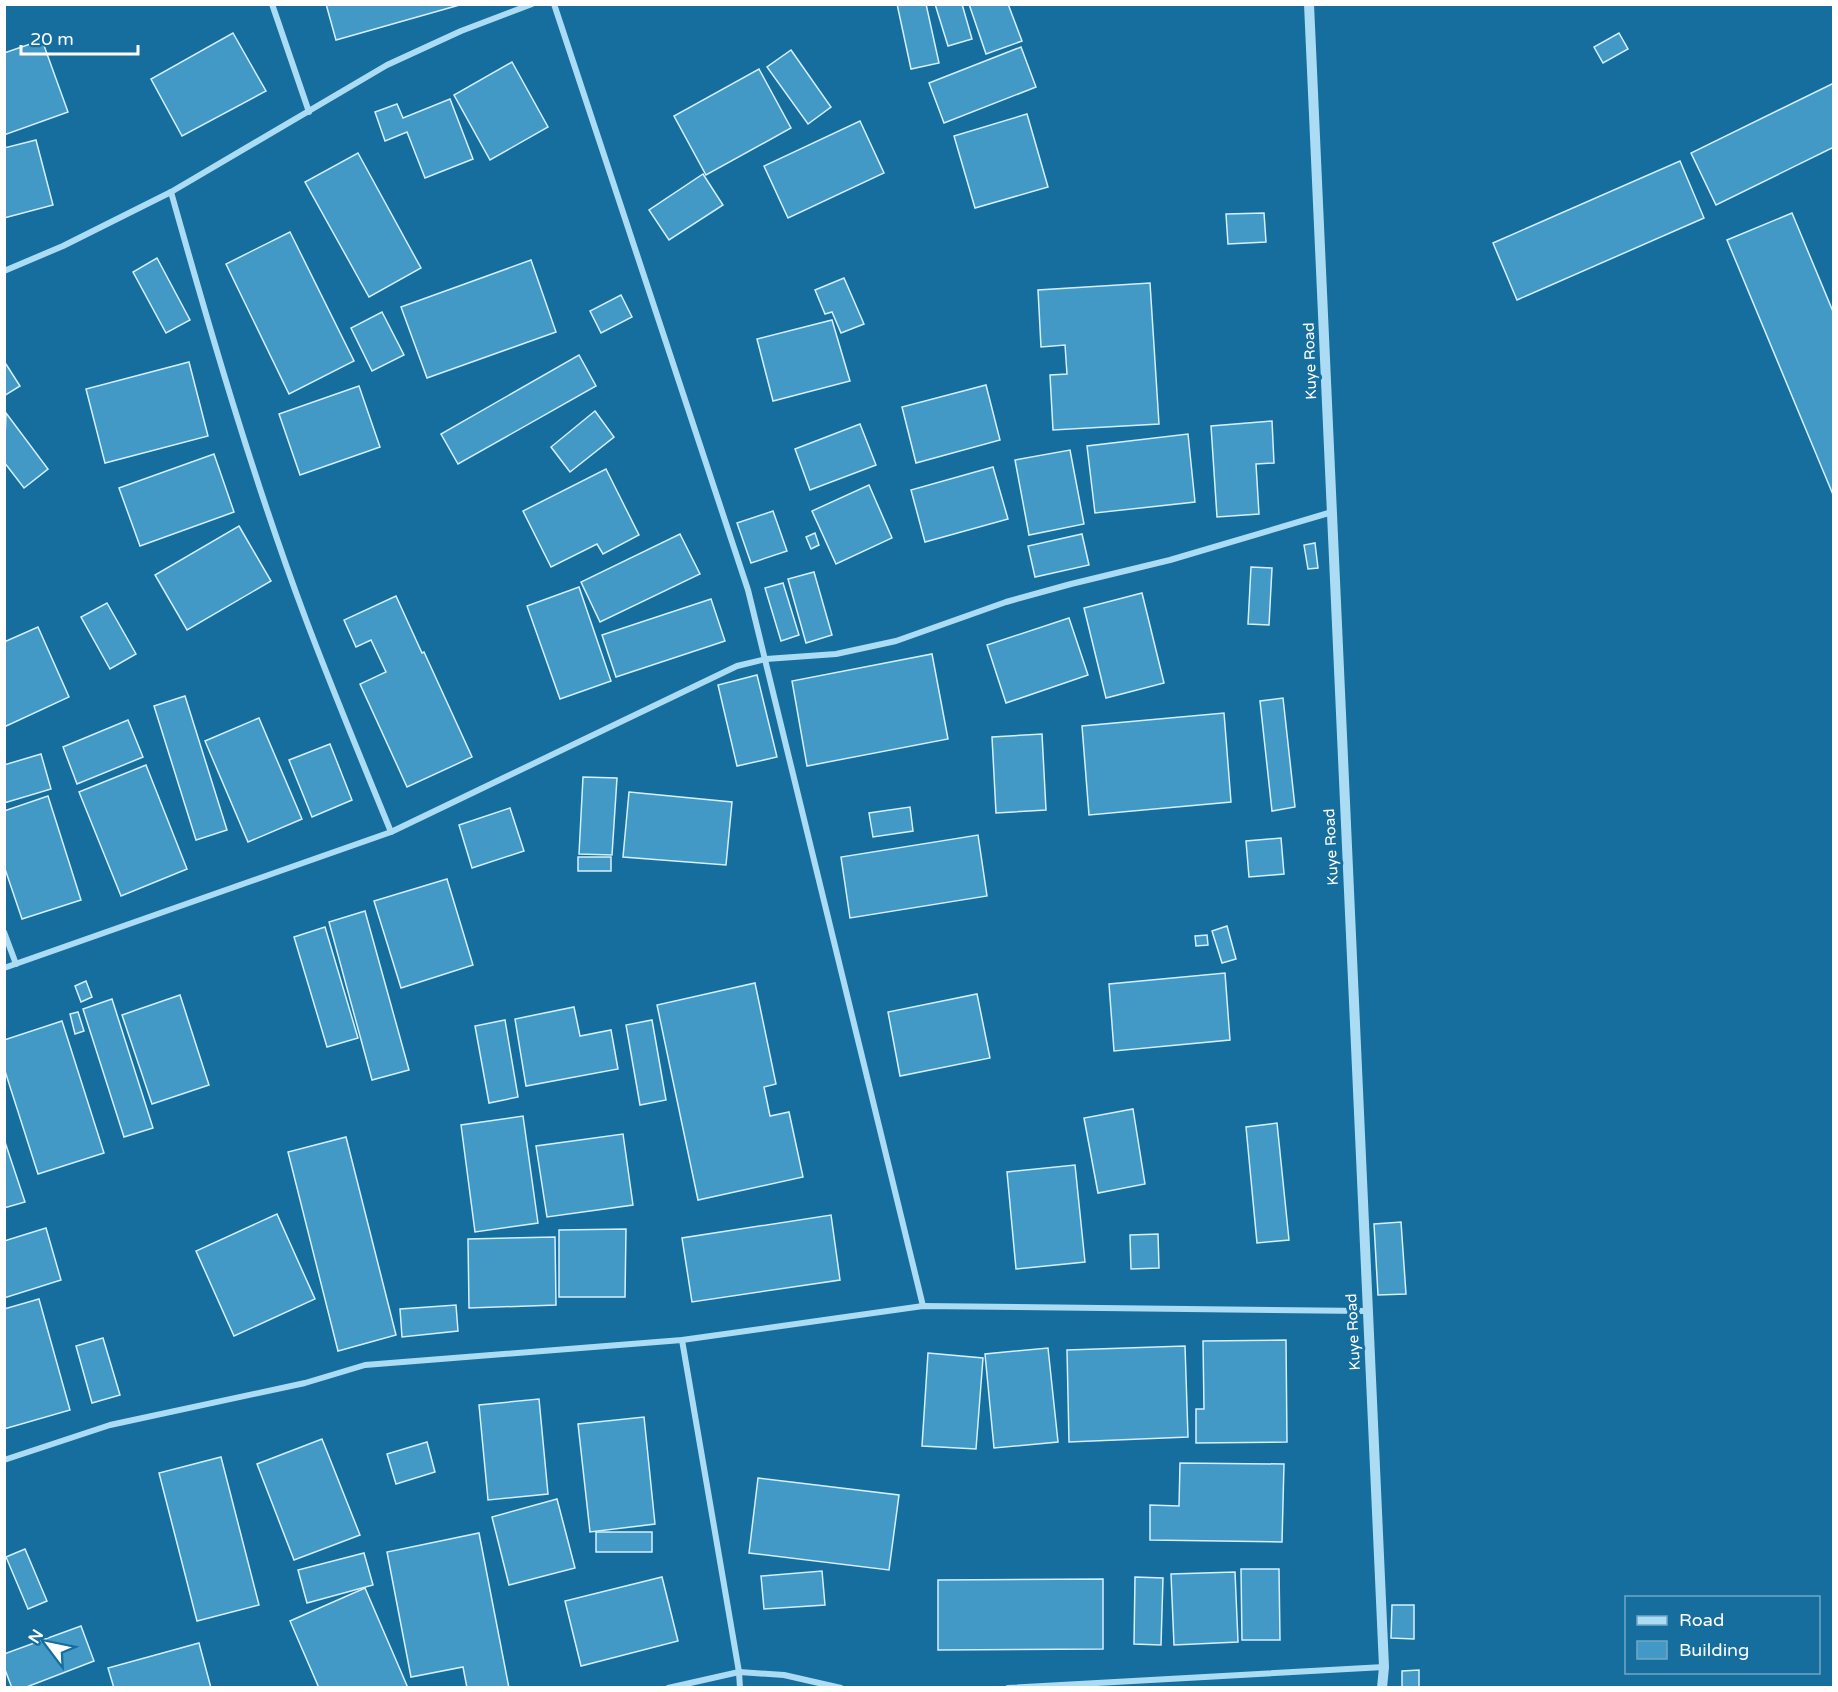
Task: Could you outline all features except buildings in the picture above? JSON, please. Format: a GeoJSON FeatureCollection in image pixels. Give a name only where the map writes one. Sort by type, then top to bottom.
{"type":"FeatureCollection","features":[{"type":"Feature","properties":{"kind":"street"},"geometry":{"type":"LineString","coordinates":[[272,4],[309,111]]}},
{"type":"Feature","properties":{"kind":"street"},"geometry":{"type":"LineString","coordinates":[[4,271],[63,246],[171,192],[387,65],[461,31],[532,4]]}},
{"type":"Feature","properties":{"kind":"street"},"geometry":{"type":"LineString","coordinates":[[554,4],[748,590],[923,1306]]}},
{"type":"Feature","properties":{"kind":"street","name":"Kuye Road"},"geometry":{"type":"LineString","coordinates":[[1309,4],[1384,1667],[1382,1688]]}},
{"type":"Feature","properties":{"kind":"street"},"geometry":{"type":"LineString","coordinates":[[171,192],[213,340],[262,492],[305,616],[391,832]]}},
{"type":"Feature","properties":{"kind":"street"},"geometry":{"type":"LineString","coordinates":[[4,968],[391,832],[737,666],[766,660],[836,654],[896,641],[1006,602],[1170,560],[1332,512]]}},
{"type":"Feature","properties":{"kind":"street"},"geometry":{"type":"LineString","coordinates":[[4,932],[16,964]]}},
{"type":"Feature","properties":{"kind":"street"},"geometry":{"type":"LineString","coordinates":[[4,1460],[110,1425],[305,1383],[365,1365],[682,1340],[923,1306],[1367,1311]]}},
{"type":"Feature","properties":{"kind":"street"},"geometry":{"type":"LineString","coordinates":[[682,1340],[740,1688]]}},
{"type":"Feature","properties":{"kind":"street"},"geometry":{"type":"LineString","coordinates":[[1008,1688],[1384,1667]]}},
{"type":"Feature","properties":{"kind":"street"},"geometry":{"type":"LineString","coordinates":[[668,1688],[739,1672],[784,1675],[841,1688]]}}]}
